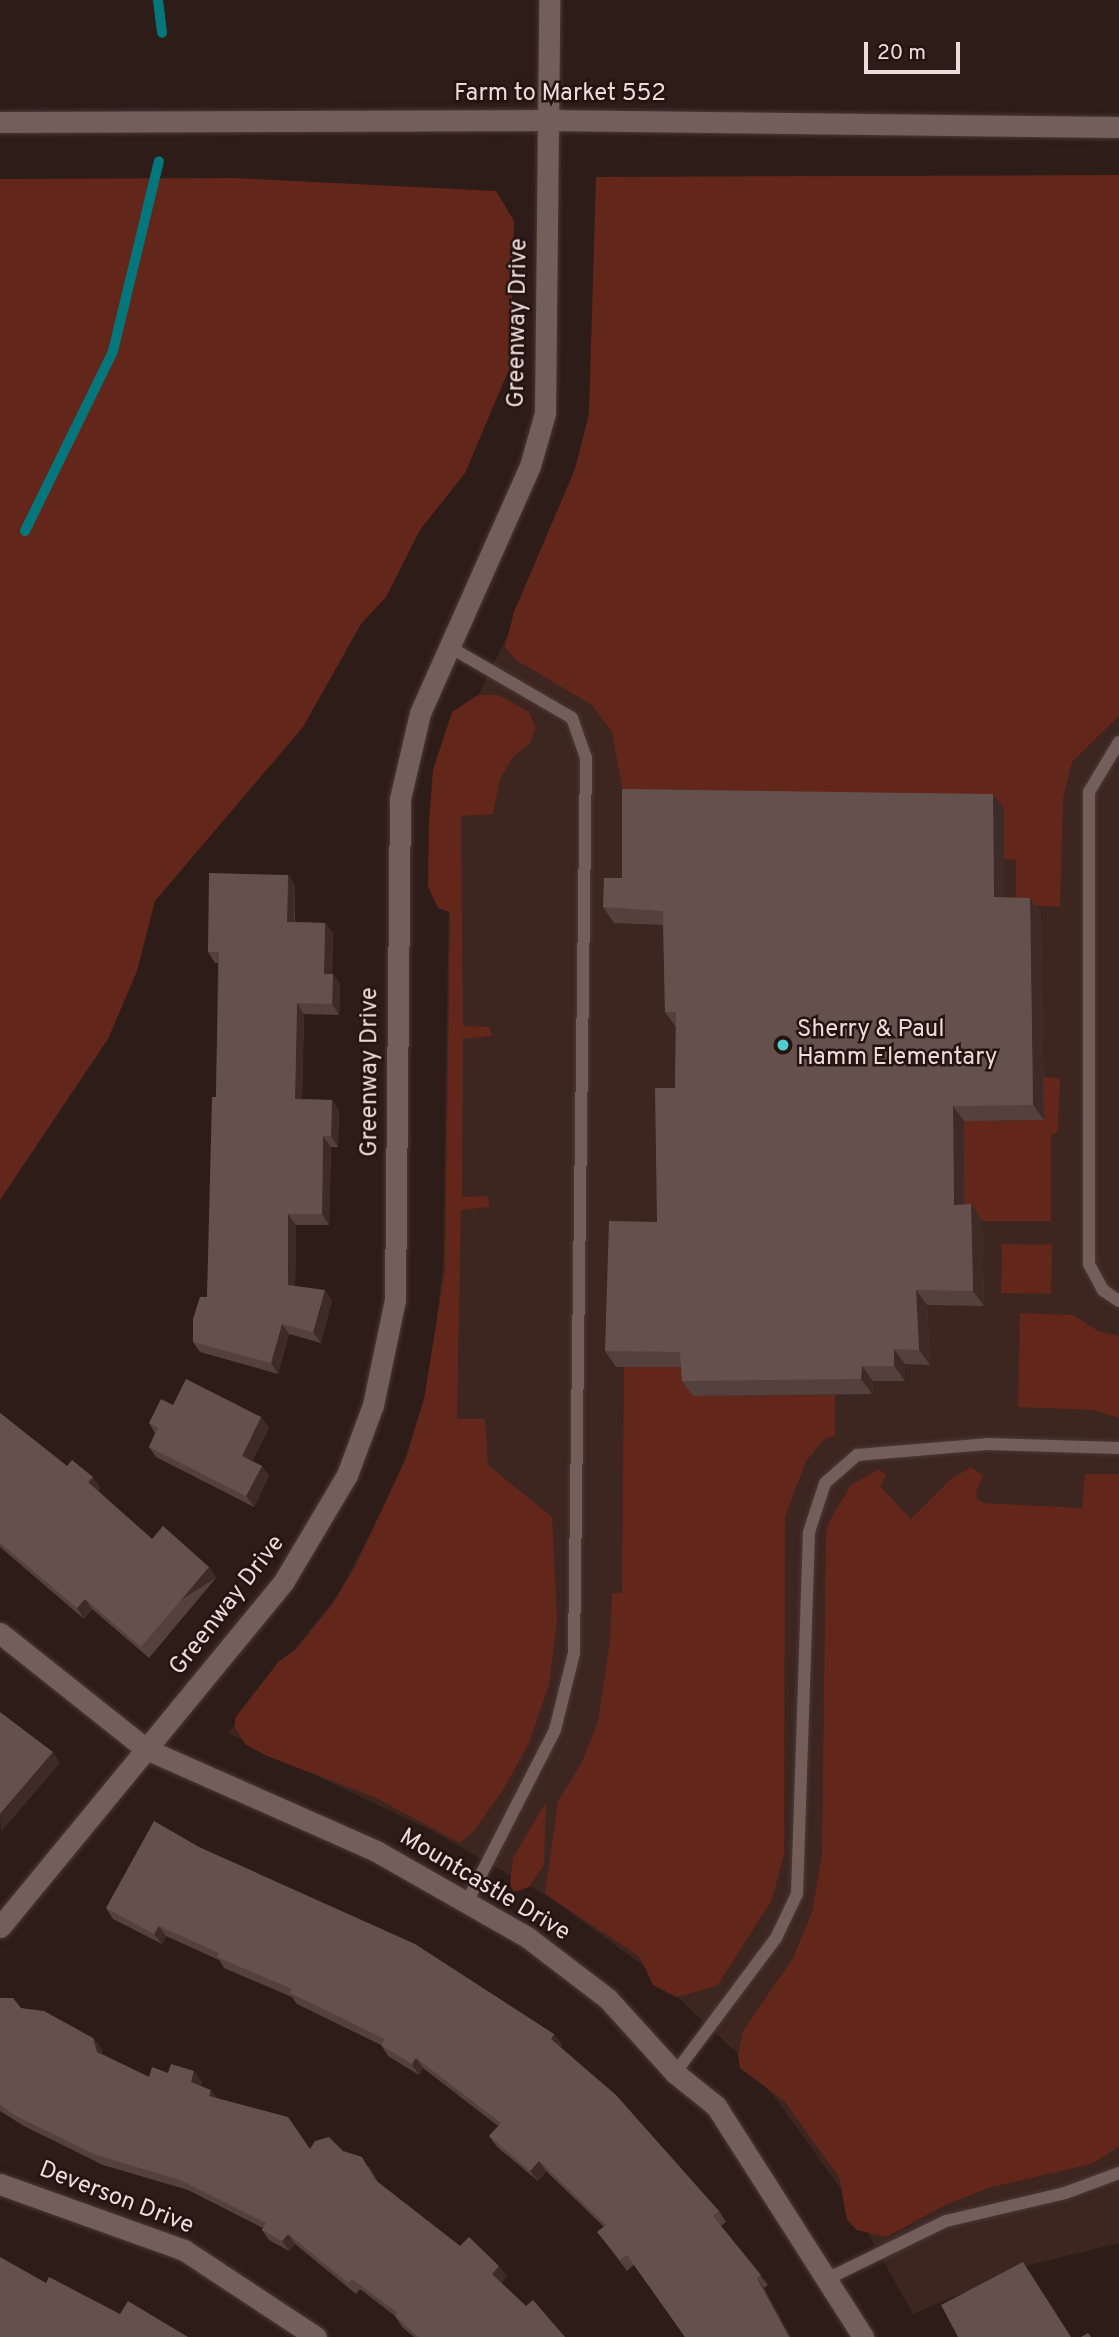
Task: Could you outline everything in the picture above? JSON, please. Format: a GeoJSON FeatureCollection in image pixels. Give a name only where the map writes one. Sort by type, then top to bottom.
{"type":"FeatureCollection","features":[{"type":"Feature","properties":{"kind":"street","name":"Greenway Drive"},"geometry":{"type":"LineString","coordinates":[[0,1927],[259,1615],[306,1550],[347,1475],[373,1405],[395,1300],[400,799],[420,713],[530,466],[545,413],[549,0]]}},
{"type":"Feature","properties":{"kind":"street","name":"Farm to Market 552"},"geometry":{"type":"LineString","coordinates":[[0,122],[547,120],[1119,127]]}},
{"type":"Feature","properties":{"kind":"street","name":"Mountcastle Drive"},"geometry":{"type":"LineString","coordinates":[[0,1633],[146,1749],[378,1853],[527,1937],[608,1999],[676,2073],[716,2106],[863,2337]]}},
{"type":"Feature","properties":{"kind":"street","name":"Deverson Drive"},"geometry":{"type":"LineString","coordinates":[[0,2184],[184,2250],[316,2337]]}},
{"type":"Feature","properties":{"kind":"lane"},"geometry":{"type":"LineString","coordinates":[[448,646],[572,718],[586,758],[573,1653],[555,1730],[467,1902]]}},
{"type":"Feature","properties":{"kind":"lane"},"geometry":{"type":"LineString","coordinates":[[1119,742],[1089,792],[1089,1264],[1103,1290],[1119,1301]]}},
{"type":"Feature","properties":{"kind":"lane"},"geometry":{"type":"LineString","coordinates":[[676,2073],[776,1938],[797,1894],[802,1839],[809,1532],[825,1483],[856,1455],[987,1444],[1119,1448]]}},
{"type":"Feature","properties":{"kind":"lane"},"geometry":{"type":"LineString","coordinates":[[827,2279],[946,2221],[1065,2193],[1119,2173]]}},
{"type":"Feature","properties":{"kind":"shaded area"},"geometry":{"type":"Polygon","coordinates":[[[1119,175],[1119,716],[1072,762],[1063,798],[1060,907],[1021,905],[1016,897],[1016,860],[1004,859],[1002,804],[785,793],[623,792],[612,732],[592,705],[516,660],[505,647],[514,612],[575,469],[589,414],[596,177],[1119,175]]]}},
{"type":"Feature","properties":{"kind":"shaded area"},"geometry":{"type":"Polygon","coordinates":[[[234,178],[496,191],[514,221],[510,367],[465,473],[420,530],[386,597],[361,624],[303,727],[155,901],[137,971],[108,1039],[0,1200],[0,179],[234,178]]]}},
{"type":"Feature","properties":{"kind":"shaded area","name":"Sherry & Paul Hamm Elementary"},"geometry":{"type":"Polygon","coordinates":[[[1119,199],[1119,2243],[1030,2265],[913,2314],[851,2203],[776,2099],[734,2050],[645,1967],[552,1899],[434,1832],[228,1733],[337,1596],[397,1484],[430,1379],[443,1265],[450,824],[468,716],[528,593],[1119,199]]]}},
{"type":"Feature","properties":{"kind":"shaded area"},"geometry":{"type":"Polygon","coordinates":[[[478,695],[498,695],[529,712],[536,728],[530,743],[513,757],[500,779],[493,814],[461,816],[463,1026],[489,1027],[492,1036],[463,1039],[462,1197],[487,1196],[490,1207],[461,1210],[457,1419],[485,1419],[488,1465],[552,1517],[557,1620],[549,1685],[529,1743],[503,1790],[473,1832],[460,1843],[374,1797],[267,1756],[245,1744],[235,1728],[235,1718],[279,1661],[296,1649],[330,1608],[355,1567],[407,1456],[424,1399],[445,1270],[450,912],[438,908],[428,887],[429,822],[433,770],[452,712],[478,695]]]}},
{"type":"Feature","properties":{"kind":"shaded area"},"geometry":{"type":"Polygon","coordinates":[[[1043,1077],[1060,1078],[1058,1131],[1051,1136],[1051,1221],[965,1221],[964,1121],[1043,1120],[1043,1077]]]}},
{"type":"Feature","properties":{"kind":"shaded area"},"geometry":{"type":"Polygon","coordinates":[[[1002,1244],[1052,1245],[1051,1294],[1001,1293],[1002,1244]]]}},
{"type":"Feature","properties":{"kind":"shaded area"},"geometry":{"type":"Polygon","coordinates":[[[1020,1313],[1073,1315],[1098,1331],[1119,1336],[1119,1418],[1094,1410],[1018,1407],[1020,1313]]]}},
{"type":"Feature","properties":{"kind":"shaded area"},"geometry":{"type":"Polygon","coordinates":[[[624,1367],[691,1367],[693,1396],[835,1395],[835,1436],[825,1439],[806,1461],[785,1517],[784,1854],[772,1900],[717,1986],[676,1997],[653,1985],[640,1957],[545,1894],[558,1801],[582,1762],[598,1721],[610,1641],[612,1593],[622,1593],[624,1367]]]}},
{"type":"Feature","properties":{"kind":"shaded area"},"geometry":{"type":"Polygon","coordinates":[[[971,1467],[983,1476],[976,1492],[977,1500],[984,1503],[1082,1508],[1085,1474],[1119,1474],[1119,2147],[1091,2164],[992,2187],[947,2204],[886,2237],[857,2230],[847,2220],[839,2177],[784,2101],[740,2068],[738,2055],[743,2031],[793,1958],[812,1912],[822,1854],[826,1531],[830,1520],[851,1485],[879,1469],[886,1475],[880,1486],[911,1519],[950,1480],[971,1467]]]}},
{"type":"Feature","properties":{"kind":"shaded area"},"geometry":{"type":"Polygon","coordinates":[[[546,1802],[544,1865],[529,1887],[514,1892],[510,1885],[513,1858],[546,1802]]]}},
{"type":"Feature","properties":{"kind":"building","name":"Sherry & Paul Hamm Elementary"},"geometry":{"type":"Polygon","coordinates":[[[622,789],[993,794],[994,897],[1030,898],[1033,1105],[953,1106],[954,1205],[971,1204],[973,1291],[916,1290],[919,1350],[894,1349],[894,1366],[862,1366],[861,1379],[682,1381],[680,1352],[605,1351],[609,1221],[657,1222],[655,1088],[675,1088],[676,1012],[665,1012],[663,911],[603,907],[604,878],[622,878],[622,789]]]}},
{"type":"Feature","properties":{"kind":"building"},"geometry":{"type":"Polygon","coordinates":[[[209,873],[288,875],[287,922],[325,923],[324,974],[333,974],[332,1004],[297,1003],[295,1099],[332,1100],[331,1136],[323,1136],[322,1214],[288,1214],[288,1285],[325,1290],[313,1332],[282,1324],[271,1363],[193,1342],[193,1319],[200,1297],[207,1297],[212,1097],[216,1097],[219,952],[208,952],[209,873]]]}},
{"type":"Feature","properties":{"kind":"building"},"geometry":{"type":"Polygon","coordinates":[[[186,1379],[261,1417],[242,1456],[262,1466],[246,1496],[149,1447],[158,1428],[149,1423],[161,1399],[173,1405],[186,1379]]]}},
{"type":"Feature","properties":{"kind":"building"},"geometry":{"type":"Polygon","coordinates":[[[0,1413],[67,1466],[72,1460],[93,1477],[88,1482],[152,1539],[163,1526],[209,1567],[141,1647],[85,1599],[77,1608],[0,1543],[0,1413]]]}},
{"type":"Feature","properties":{"kind":"building"},"geometry":{"type":"Polygon","coordinates":[[[0,1712],[53,1752],[0,1814],[0,1712]]]}},
{"type":"Feature","properties":{"kind":"building"},"geometry":{"type":"Polygon","coordinates":[[[154,1821],[199,1847],[415,1944],[554,2034],[551,2039],[616,2095],[719,2211],[713,2216],[761,2275],[757,2278],[789,2337],[685,2337],[627,2255],[620,2260],[597,2232],[606,2225],[539,2161],[530,2171],[489,2136],[501,2123],[416,2058],[412,2064],[381,2045],[385,2039],[290,1993],[292,1989],[217,1957],[219,1953],[159,1926],[154,1934],[106,1908],[154,1821]]]}},
{"type":"Feature","properties":{"kind":"building"},"geometry":{"type":"Polygon","coordinates":[[[0,1998],[13,1998],[21,2008],[44,2011],[93,2038],[97,2052],[149,2077],[152,2067],[168,2073],[171,2064],[194,2071],[191,2082],[211,2090],[209,2096],[288,2117],[310,2149],[315,2141],[329,2137],[343,2151],[362,2157],[375,2180],[460,2246],[469,2237],[499,2266],[492,2274],[526,2306],[533,2300],[565,2337],[418,2337],[395,2316],[398,2313],[352,2279],[348,2283],[288,2234],[282,2241],[262,2230],[266,2223],[180,2180],[96,2155],[16,2116],[0,2105],[0,1998]]]}},
{"type":"Feature","properties":{"kind":"building"},"geometry":{"type":"Polygon","coordinates":[[[0,2257],[46,2283],[49,2277],[120,2314],[128,2301],[188,2337],[0,2337],[0,2257]]]}},
{"type":"Feature","properties":{"kind":"building"},"geometry":{"type":"Polygon","coordinates":[[[1023,2262],[1071,2337],[958,2337],[941,2305],[1023,2262]]]}},
{"type":"Feature","properties":{"kind":"waterway"},"geometry":{"type":"LineString","coordinates":[[158,0],[162,33]]}},
{"type":"Feature","properties":{"kind":"waterway"},"geometry":{"type":"LineString","coordinates":[[25,531],[113,351],[159,161]]}},
{"type":"Feature","properties":{"kind":"place","name":"Sherry & Paul Hamm Elementary"},"geometry":{"type":"Point","coordinates":[783,1045]}}]}
